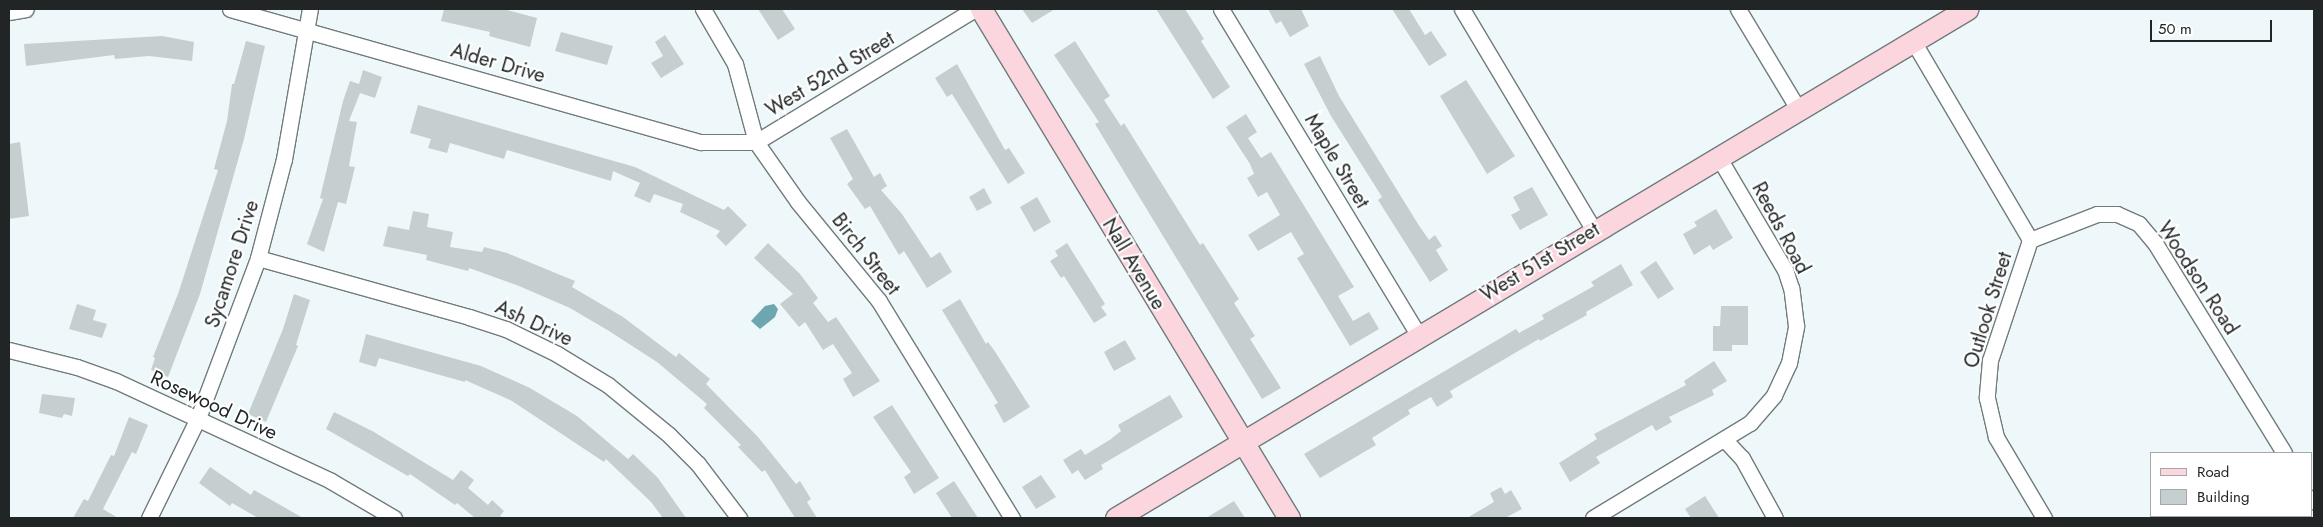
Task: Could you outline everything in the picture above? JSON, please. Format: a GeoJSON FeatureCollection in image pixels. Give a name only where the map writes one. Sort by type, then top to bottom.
{"type":"FeatureCollection","features":[{"type":"Feature","properties":{"kind":"street"},"geometry":{"type":"LineString","coordinates":[[9,12],[26,9]]}},
{"type":"Feature","properties":{"kind":"street","name":"Alder Drive"},"geometry":{"type":"LineString","coordinates":[[230,9],[306,28],[701,142],[756,142]]}},
{"type":"Feature","properties":{"kind":"street","name":"Sycamore Drive"},"geometry":{"type":"LineString","coordinates":[[149,518],[198,418],[258,258],[284,159],[310,9]]}},
{"type":"Feature","properties":{"kind":"street","name":"Birch Street"},"geometry":{"type":"LineString","coordinates":[[703,9],[735,64],[756,142],[798,202],[852,264],[879,301],[1012,518]]}},
{"type":"Feature","properties":{"kind":"street","name":"West 52nd Street"},"geometry":{"type":"LineString","coordinates":[[756,142],[976,9]]}},
{"type":"Feature","properties":{"kind":"street","name":"Nall Avenue"},"geometry":{"type":"LineString","coordinates":[[981,9],[1289,518]]}},
{"type":"Feature","properties":{"kind":"street","name":"Maple Street"},"geometry":{"type":"LineString","coordinates":[[1221,9],[1418,334]]}},
{"type":"Feature","properties":{"kind":"street"},"geometry":{"type":"LineString","coordinates":[[1462,9],[1594,230]]}},
{"type":"Feature","properties":{"kind":"street"},"geometry":{"type":"LineString","coordinates":[[1738,9],[1798,109]]}},
{"type":"Feature","properties":{"kind":"street","name":"West 51st Street"},"geometry":{"type":"LineString","coordinates":[[1116,518],[1418,334],[1719,158],[1967,9]]}},
{"type":"Feature","properties":{"kind":"street","name":"Outlook Street"},"geometry":{"type":"LineString","coordinates":[[1913,40],[2030,240],[1990,360],[1987,398],[1996,437],[2044,518]]}},
{"type":"Feature","properties":{"kind":"street","name":"Reeds Road"},"geometry":{"type":"LineString","coordinates":[[1593,518],[1725,440],[1750,423],[1774,395],[1789,363],[1796,326],[1791,288],[1785,270],[1719,158]]}},
{"type":"Feature","properties":{"kind":"street","name":"Woodson Road"},"geometry":{"type":"LineString","coordinates":[[2030,240],[2097,214],[2117,214],[2139,224],[2155,243],[2283,452]]}},
{"type":"Feature","properties":{"kind":"street","name":"Ash Drive"},"geometry":{"type":"LineString","coordinates":[[258,258],[469,316],[506,329],[557,354],[608,385],[670,435],[698,464],[739,518]]}},
{"type":"Feature","properties":{"kind":"street","name":"Rosewood Drive"},"geometry":{"type":"LineString","coordinates":[[9,350],[78,367],[198,418],[331,481],[394,518]]}},
{"type":"Feature","properties":{"kind":"street"},"geometry":{"type":"LineString","coordinates":[[1725,440],[1742,458],[1775,518]]}},
{"type":"Feature","properties":{"kind":"water"},"geometry":{"type":"Polygon","coordinates":[[[774,304],[778,309],[775,317],[760,329],[751,321],[765,306],[774,304]]]}},
{"type":"Feature","properties":{"kind":"building"},"geometry":{"type":"Polygon","coordinates":[[[444,9],[503,9],[537,18],[530,47],[489,36],[490,32],[441,21],[444,9]]]}},
{"type":"Feature","properties":{"kind":"building"},"geometry":{"type":"Polygon","coordinates":[[[758,9],[782,9],[795,29],[778,40],[758,9]]]}},
{"type":"Feature","properties":{"kind":"building"},"geometry":{"type":"Polygon","coordinates":[[[1022,9],[1055,9],[1032,23],[1022,9]]]}},
{"type":"Feature","properties":{"kind":"building"},"geometry":{"type":"Polygon","coordinates":[[[1156,9],[1185,9],[1204,39],[1201,41],[1230,87],[1213,99],[1156,9]]]}},
{"type":"Feature","properties":{"kind":"building"},"geometry":{"type":"Polygon","coordinates":[[[1268,9],[1301,9],[1309,26],[1290,37],[1281,21],[1276,24],[1268,9]]]}},
{"type":"Feature","properties":{"kind":"building"},"geometry":{"type":"Polygon","coordinates":[[[1392,9],[1409,9],[1425,35],[1431,31],[1447,55],[1429,66],[1392,9]]]}},
{"type":"Feature","properties":{"kind":"building"},"geometry":{"type":"Polygon","coordinates":[[[561,32],[613,46],[607,65],[555,51],[561,32]]]}},
{"type":"Feature","properties":{"kind":"building"},"geometry":{"type":"Polygon","coordinates":[[[665,35],[684,64],[661,78],[651,63],[663,56],[655,42],[665,35]]]}},
{"type":"Feature","properties":{"kind":"building"},"geometry":{"type":"Polygon","coordinates":[[[162,36],[194,42],[192,61],[149,56],[115,59],[114,55],[26,66],[24,44],[162,36]]]}},
{"type":"Feature","properties":{"kind":"building"},"geometry":{"type":"Polygon","coordinates":[[[246,41],[265,46],[244,139],[200,294],[168,377],[151,370],[155,358],[153,357],[178,294],[218,170],[214,169],[227,121],[232,84],[234,84],[246,41]]]}},
{"type":"Feature","properties":{"kind":"building"},"geometry":{"type":"Polygon","coordinates":[[[1075,41],[1110,96],[1104,100],[1121,126],[1124,123],[1200,245],[1203,243],[1239,299],[1234,303],[1255,336],[1250,339],[1281,388],[1262,399],[1095,124],[1099,122],[1054,55],[1075,41]]]}},
{"type":"Feature","properties":{"kind":"building"},"geometry":{"type":"Polygon","coordinates":[[[1320,56],[1339,96],[1418,224],[1429,240],[1435,235],[1442,246],[1436,250],[1448,270],[1430,282],[1378,200],[1382,197],[1331,116],[1304,64],[1320,56]]]}},
{"type":"Feature","properties":{"kind":"building"},"geometry":{"type":"Polygon","coordinates":[[[957,64],[1005,150],[1009,148],[1025,173],[1008,184],[952,94],[947,97],[935,78],[957,64]]]}},
{"type":"Feature","properties":{"kind":"building"},"geometry":{"type":"Polygon","coordinates":[[[363,70],[382,77],[375,98],[360,93],[349,121],[357,122],[349,166],[355,167],[346,204],[338,202],[324,252],[307,244],[323,199],[320,198],[343,101],[350,81],[359,84],[363,70]]]}},
{"type":"Feature","properties":{"kind":"building"},"geometry":{"type":"Polygon","coordinates":[[[1466,80],[1515,156],[1487,174],[1440,96],[1466,80]]]}},
{"type":"Feature","properties":{"kind":"building"},"geometry":{"type":"Polygon","coordinates":[[[418,105],[635,167],[724,210],[728,206],[747,225],[726,246],[716,236],[720,231],[680,212],[683,204],[654,194],[650,203],[634,196],[640,183],[613,171],[611,181],[507,150],[504,159],[450,143],[447,153],[428,148],[431,139],[410,133],[418,105]]]}},
{"type":"Feature","properties":{"kind":"building"},"geometry":{"type":"Polygon","coordinates":[[[1246,114],[1257,132],[1248,138],[1261,158],[1271,152],[1354,287],[1338,296],[1353,321],[1369,312],[1379,329],[1350,346],[1297,258],[1304,254],[1291,232],[1258,251],[1248,235],[1280,215],[1267,192],[1258,197],[1247,178],[1254,174],[1250,164],[1226,127],[1246,114]]]}},
{"type":"Feature","properties":{"kind":"building"},"geometry":{"type":"Polygon","coordinates":[[[847,129],[874,177],[880,173],[887,186],[881,190],[902,214],[931,258],[940,252],[952,272],[927,288],[904,251],[899,255],[870,206],[865,209],[847,184],[853,179],[830,138],[847,129]]]}},
{"type":"Feature","properties":{"kind":"building"},"geometry":{"type":"Polygon","coordinates":[[[20,142],[29,216],[9,219],[9,144],[20,142]]]}},
{"type":"Feature","properties":{"kind":"building"},"geometry":{"type":"Polygon","coordinates":[[[1532,187],[1548,215],[1520,230],[1511,215],[1520,210],[1513,197],[1532,187]]]}},
{"type":"Feature","properties":{"kind":"building"},"geometry":{"type":"Polygon","coordinates":[[[984,188],[992,203],[977,211],[969,197],[984,188]]]}},
{"type":"Feature","properties":{"kind":"building"},"geometry":{"type":"Polygon","coordinates":[[[1037,197],[1051,222],[1034,232],[1020,207],[1037,197]]]}},
{"type":"Feature","properties":{"kind":"building"},"geometry":{"type":"Polygon","coordinates":[[[1716,209],[1733,238],[1713,250],[1710,245],[1694,255],[1683,234],[1697,226],[1694,222],[1716,209]]]}},
{"type":"Feature","properties":{"kind":"building"},"geometry":{"type":"Polygon","coordinates":[[[413,211],[429,214],[427,227],[453,232],[450,247],[482,252],[484,247],[507,253],[575,281],[572,287],[623,317],[676,357],[679,353],[710,379],[706,384],[758,437],[796,484],[800,481],[811,499],[807,502],[817,518],[795,518],[765,470],[762,472],[738,447],[741,445],[704,408],[707,404],[657,362],[609,331],[570,308],[519,286],[469,268],[468,271],[426,260],[427,255],[383,246],[388,226],[409,230],[413,211]]]}},
{"type":"Feature","properties":{"kind":"building"},"geometry":{"type":"Polygon","coordinates":[[[768,243],[800,274],[818,298],[813,303],[828,322],[836,317],[880,381],[853,397],[843,379],[852,373],[833,344],[823,350],[805,322],[799,327],[780,304],[793,294],[754,258],[768,243]]]}},
{"type":"Feature","properties":{"kind":"building"},"geometry":{"type":"Polygon","coordinates":[[[1067,243],[1105,304],[1101,307],[1107,315],[1094,323],[1064,276],[1061,278],[1050,261],[1058,256],[1055,251],[1067,243]]]}},
{"type":"Feature","properties":{"kind":"building"},"geometry":{"type":"Polygon","coordinates":[[[1656,261],[1674,289],[1658,299],[1640,272],[1656,261]]]}},
{"type":"Feature","properties":{"kind":"building"},"geometry":{"type":"Polygon","coordinates":[[[1621,264],[1633,285],[1586,312],[1587,315],[1540,341],[1539,339],[1450,391],[1453,397],[1437,407],[1431,397],[1408,410],[1410,414],[1372,438],[1376,445],[1320,478],[1304,454],[1516,329],[1519,333],[1544,319],[1542,315],[1594,286],[1591,282],[1621,264]]]}},
{"type":"Feature","properties":{"kind":"building"},"geometry":{"type":"Polygon","coordinates":[[[294,294],[310,300],[296,345],[298,346],[266,422],[248,414],[283,329],[294,294]]]}},
{"type":"Feature","properties":{"kind":"building"},"geometry":{"type":"Polygon","coordinates":[[[960,299],[986,344],[988,342],[994,350],[1030,407],[1004,423],[994,405],[998,403],[942,310],[960,299]]]}},
{"type":"Feature","properties":{"kind":"building"},"geometry":{"type":"Polygon","coordinates":[[[77,304],[96,310],[93,320],[107,324],[102,338],[69,329],[77,304]]]}},
{"type":"Feature","properties":{"kind":"building"},"geometry":{"type":"Polygon","coordinates":[[[1721,306],[1748,306],[1748,345],[1732,345],[1732,351],[1713,351],[1713,326],[1720,326],[1721,306]]]}},
{"type":"Feature","properties":{"kind":"building"},"geometry":{"type":"Polygon","coordinates":[[[366,334],[481,366],[530,388],[577,416],[628,459],[633,454],[658,478],[686,518],[663,518],[651,502],[606,459],[604,462],[512,401],[465,380],[465,382],[379,358],[376,367],[359,362],[366,334]]]}},
{"type":"Feature","properties":{"kind":"building"},"geometry":{"type":"Polygon","coordinates":[[[1125,340],[1136,359],[1114,371],[1104,352],[1125,340]]]}},
{"type":"Feature","properties":{"kind":"building"},"geometry":{"type":"Polygon","coordinates":[[[1714,361],[1727,381],[1712,390],[1714,395],[1669,417],[1672,422],[1656,431],[1652,425],[1596,457],[1600,463],[1570,482],[1559,463],[1597,439],[1594,434],[1686,385],[1684,381],[1714,361]]]}},
{"type":"Feature","properties":{"kind":"building"},"geometry":{"type":"Polygon","coordinates":[[[42,394],[75,398],[72,416],[64,414],[62,418],[39,413],[42,394]]]}},
{"type":"Feature","properties":{"kind":"building"},"geometry":{"type":"Polygon","coordinates":[[[1170,395],[1183,417],[1101,465],[1103,469],[1085,480],[1078,470],[1072,474],[1063,460],[1081,449],[1085,455],[1121,431],[1118,425],[1170,395]]]}},
{"type":"Feature","properties":{"kind":"building"},"geometry":{"type":"Polygon","coordinates":[[[892,405],[939,478],[914,494],[904,477],[911,472],[873,417],[892,405]]]}},
{"type":"Feature","properties":{"kind":"building"},"geometry":{"type":"Polygon","coordinates":[[[334,412],[374,432],[453,480],[461,470],[474,480],[468,488],[488,505],[492,500],[504,511],[500,516],[503,518],[475,518],[457,503],[455,505],[410,474],[408,476],[326,429],[334,412]]]}},
{"type":"Feature","properties":{"kind":"building"},"geometry":{"type":"Polygon","coordinates":[[[129,417],[148,425],[136,454],[132,452],[103,509],[118,518],[73,518],[84,499],[88,501],[111,455],[114,456],[129,417]]]}},
{"type":"Feature","properties":{"kind":"building"},"geometry":{"type":"Polygon","coordinates":[[[210,467],[251,495],[254,490],[303,518],[258,518],[232,503],[230,506],[199,483],[210,467]]]}},
{"type":"Feature","properties":{"kind":"building"},"geometry":{"type":"Polygon","coordinates":[[[1041,475],[1056,497],[1036,509],[1022,487],[1041,475]]]}},
{"type":"Feature","properties":{"kind":"building"},"geometry":{"type":"Polygon","coordinates":[[[954,481],[978,518],[952,518],[936,493],[954,481]]]}},
{"type":"Feature","properties":{"kind":"building"},"geometry":{"type":"Polygon","coordinates":[[[1501,487],[1505,494],[1511,490],[1522,509],[1505,518],[1467,518],[1494,502],[1490,493],[1501,487]]]}},
{"type":"Feature","properties":{"kind":"building"},"geometry":{"type":"Polygon","coordinates":[[[1705,496],[1719,518],[1691,518],[1685,509],[1705,496]]]}},
{"type":"Feature","properties":{"kind":"building"},"geometry":{"type":"Polygon","coordinates":[[[1234,501],[1245,518],[1206,518],[1234,501]]]}}]}
